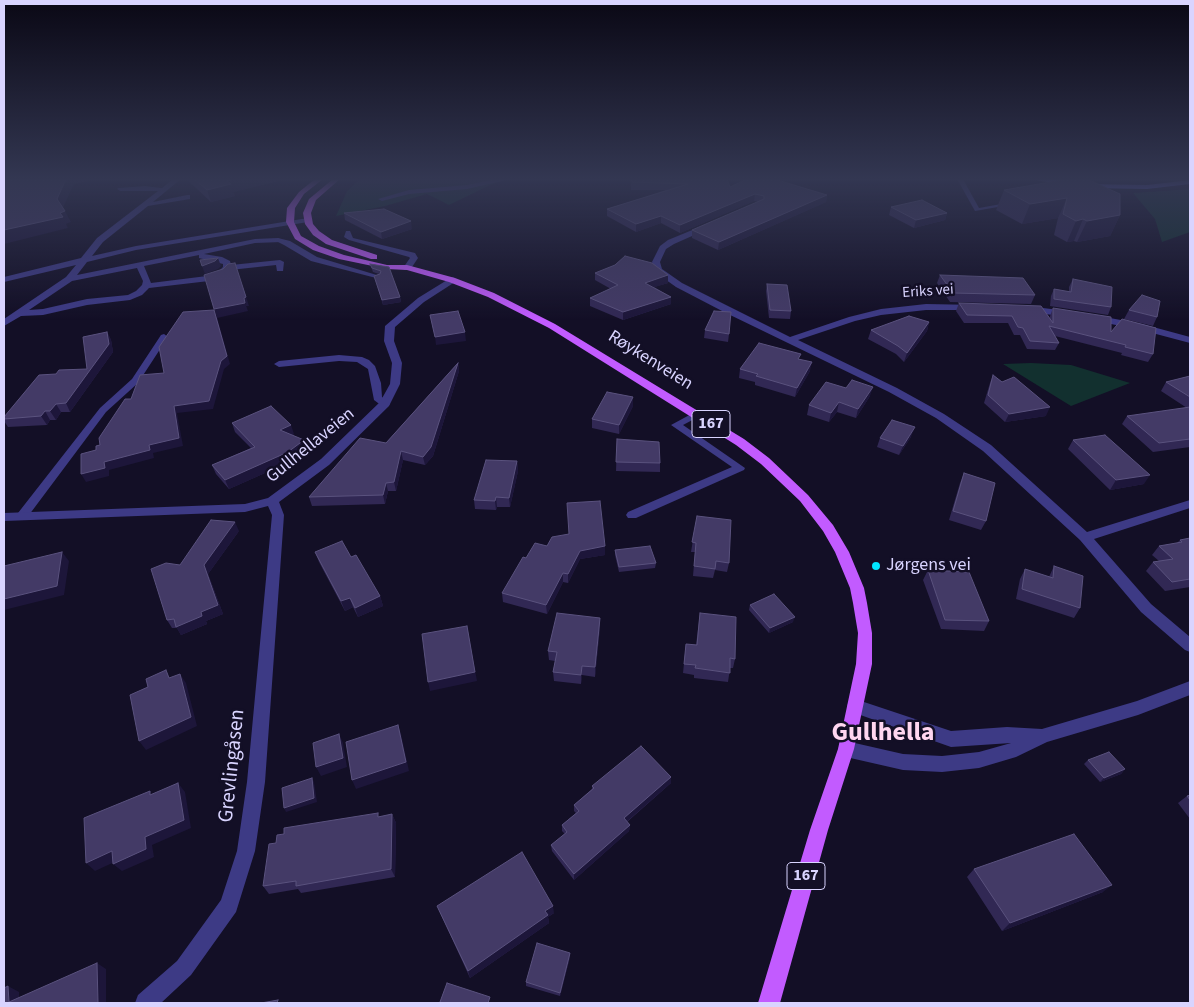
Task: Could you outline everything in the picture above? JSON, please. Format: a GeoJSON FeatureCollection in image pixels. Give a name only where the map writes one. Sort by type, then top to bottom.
{"type":"FeatureCollection","features":[{"type":"Feature","properties":{"kind":"main road","name":"Røykenveien"},"geometry":{"type":"LineString","coordinates":[[292,226],[298,237],[322,251],[375,264],[407,268],[452,280],[491,296],[552,326],[740,442],[776,469],[811,506],[839,546],[857,588],[865,633],[864,664],[846,749],[819,830],[769,1003]]}},
{"type":"Feature","properties":{"kind":"main road","name":"Røykenveien"},"geometry":{"type":"LineString","coordinates":[[312,226],[316,232],[329,242],[397,262],[407,268]]}},
{"type":"Feature","properties":{"kind":"street"},"geometry":{"type":"LineString","coordinates":[[4,323],[69,280],[100,240],[118,226]]}},
{"type":"Feature","properties":{"kind":"street"},"geometry":{"type":"LineString","coordinates":[[4,279],[180,239],[264,226]]}},
{"type":"Feature","properties":{"kind":"street"},"geometry":{"type":"LineString","coordinates":[[708,226],[671,242],[658,255],[656,262],[658,270],[679,285],[861,374],[940,416],[987,448],[1085,537],[1146,608],[1190,646]]}},
{"type":"Feature","properties":{"kind":"street"},"geometry":{"type":"LineString","coordinates":[[69,280],[255,241],[278,240]]}},
{"type":"Feature","properties":{"kind":"street"},"geometry":{"type":"LineString","coordinates":[[192,255],[218,259],[227,263],[227,268]]}},
{"type":"Feature","properties":{"kind":"street"},"geometry":{"type":"LineString","coordinates":[[21,313],[43,312],[87,302],[130,297],[139,293],[146,286],[209,278],[222,273],[227,268],[280,262],[280,268]]}},
{"type":"Feature","properties":{"kind":"street"},"geometry":{"type":"LineString","coordinates":[[140,266],[147,281],[146,286]]}},
{"type":"Feature","properties":{"kind":"street","name":"Gullhellaveien"},"geometry":{"type":"LineString","coordinates":[[4,517],[245,508],[272,501],[299,483],[325,462],[367,424],[385,404],[395,384],[397,363],[389,342],[390,326],[397,318],[421,300],[452,280]]}},
{"type":"Feature","properties":{"kind":"street","name":"Eriks vei"},"geometry":{"type":"LineString","coordinates":[[789,340],[852,319],[881,312],[926,307],[984,307]]}},
{"type":"Feature","properties":{"kind":"street"},"geometry":{"type":"LineString","coordinates":[[1020,309],[1078,316],[1142,327],[1190,340]]}},
{"type":"Feature","properties":{"kind":"street","name":"Grevlingåsen"},"geometry":{"type":"LineString","coordinates":[[146,1003],[184,968],[229,905],[246,851],[256,782],[278,515],[272,501]]}},
{"type":"Feature","properties":{"kind":"street"},"geometry":{"type":"LineString","coordinates":[[1085,537],[1190,504]]}},
{"type":"Feature","properties":{"kind":"street"},"geometry":{"type":"LineString","coordinates":[[846,749],[903,762],[942,764],[979,760],[1016,748],[1042,736],[1138,708],[1190,688]]}},
{"type":"Feature","properties":{"kind":"street"},"geometry":{"type":"LineString","coordinates":[[855,706],[951,739],[1007,735],[1042,736]]}},
{"type":"Feature","properties":{"kind":"lane"},"geometry":{"type":"LineString","coordinates":[[348,232],[348,237],[351,239],[412,255],[414,258],[407,268]]}},
{"type":"Feature","properties":{"kind":"lane"},"geometry":{"type":"LineString","coordinates":[[278,240],[287,243],[314,259],[376,276]]}},
{"type":"Feature","properties":{"kind":"lane"},"geometry":{"type":"LineString","coordinates":[[22,516],[103,410],[135,381],[164,337]]}},
{"type":"Feature","properties":{"kind":"lane"},"geometry":{"type":"LineString","coordinates":[[279,364],[339,358],[359,359],[366,362],[372,368],[377,398],[385,404]]}},
{"type":"Feature","properties":{"kind":"lane"},"geometry":{"type":"LineString","coordinates":[[632,515],[740,468],[676,425],[695,415]]}},
{"type":"Feature","properties":{"kind":"green space"},"geometry":{"type":"Polygon","coordinates":[[[1157,226],[1190,226],[1190,232],[1162,242],[1157,226]]]}},
{"type":"Feature","properties":{"kind":"green space"},"geometry":{"type":"Polygon","coordinates":[[[1003,364],[1071,365],[1130,383],[1071,406],[1003,364]]]}},
{"type":"Feature","properties":{"kind":"building"},"geometry":{"type":"Polygon","coordinates":[[[4,226],[22,226],[4,230],[4,226]]]}},
{"type":"Feature","properties":{"kind":"building"},"geometry":{"type":"Polygon","coordinates":[[[369,226],[397,226],[381,232],[369,226]]]}},
{"type":"Feature","properties":{"kind":"building"},"geometry":{"type":"Polygon","coordinates":[[[701,226],[756,226],[719,242],[692,230],[701,226]]]}},
{"type":"Feature","properties":{"kind":"building"},"geometry":{"type":"Polygon","coordinates":[[[625,256],[652,263],[668,275],[645,283],[671,297],[623,312],[590,298],[618,285],[595,273],[615,265],[625,256]]]}},
{"type":"Feature","properties":{"kind":"building"},"geometry":{"type":"Polygon","coordinates":[[[218,258],[202,266],[200,260],[218,258]]]}},
{"type":"Feature","properties":{"kind":"building"},"geometry":{"type":"Polygon","coordinates":[[[235,263],[246,297],[244,298],[245,303],[214,309],[204,275],[223,269],[228,264],[235,263]]]}},
{"type":"Feature","properties":{"kind":"building"},"geometry":{"type":"Polygon","coordinates":[[[370,264],[389,267],[400,297],[382,300],[374,276],[380,274],[381,271],[372,268],[370,264]]]}},
{"type":"Feature","properties":{"kind":"building"},"geometry":{"type":"Polygon","coordinates":[[[940,275],[1023,278],[1035,295],[953,293],[940,275]]]}},
{"type":"Feature","properties":{"kind":"building"},"geometry":{"type":"Polygon","coordinates":[[[1073,279],[1112,287],[1111,307],[1054,299],[1054,289],[1071,292],[1073,279]]]}},
{"type":"Feature","properties":{"kind":"building"},"geometry":{"type":"Polygon","coordinates":[[[767,284],[787,285],[791,311],[770,310],[767,284]]]}},
{"type":"Feature","properties":{"kind":"building"},"geometry":{"type":"Polygon","coordinates":[[[1142,295],[1160,301],[1157,317],[1129,310],[1142,295]]]}},
{"type":"Feature","properties":{"kind":"building"},"geometry":{"type":"Polygon","coordinates":[[[959,303],[1041,306],[1053,323],[1053,308],[1111,317],[1111,332],[1122,319],[1156,328],[1153,354],[1125,347],[1126,345],[1049,326],[1059,343],[1030,341],[1023,328],[1018,327],[1012,316],[967,315],[959,303]]]}},
{"type":"Feature","properties":{"kind":"building"},"geometry":{"type":"Polygon","coordinates":[[[214,310],[227,356],[221,361],[209,401],[174,406],[179,438],[149,445],[150,450],[104,462],[105,468],[81,474],[81,454],[96,450],[96,446],[100,445],[99,438],[125,399],[131,399],[140,375],[164,373],[159,347],[183,312],[214,310]]]}},
{"type":"Feature","properties":{"kind":"building"},"geometry":{"type":"Polygon","coordinates":[[[458,311],[465,332],[435,337],[430,315],[458,311]]]}},
{"type":"Feature","properties":{"kind":"building"},"geometry":{"type":"Polygon","coordinates":[[[714,311],[731,312],[729,334],[705,330],[714,311]]]}},
{"type":"Feature","properties":{"kind":"building"},"geometry":{"type":"Polygon","coordinates":[[[909,316],[929,322],[907,353],[871,330],[909,316]]]}},
{"type":"Feature","properties":{"kind":"building"},"geometry":{"type":"Polygon","coordinates":[[[107,332],[109,344],[66,403],[56,404],[50,411],[45,411],[41,416],[4,419],[39,375],[56,374],[59,370],[87,369],[83,337],[107,332]]]}},
{"type":"Feature","properties":{"kind":"building"},"geometry":{"type":"Polygon","coordinates":[[[759,343],[801,354],[798,359],[812,362],[797,388],[756,376],[758,374],[740,369],[759,343]]]}},
{"type":"Feature","properties":{"kind":"building"},"geometry":{"type":"Polygon","coordinates":[[[458,363],[431,447],[423,457],[401,451],[394,482],[386,483],[383,495],[309,497],[360,438],[386,443],[458,363]]]}},
{"type":"Feature","properties":{"kind":"building"},"geometry":{"type":"Polygon","coordinates":[[[993,375],[1002,382],[1014,377],[1050,407],[1009,414],[988,395],[993,375]]]}},
{"type":"Feature","properties":{"kind":"building"},"geometry":{"type":"Polygon","coordinates":[[[1190,376],[1190,397],[1166,382],[1190,376]]]}},
{"type":"Feature","properties":{"kind":"building"},"geometry":{"type":"Polygon","coordinates":[[[852,380],[873,387],[858,409],[839,402],[831,413],[809,405],[826,382],[846,388],[852,380]]]}},
{"type":"Feature","properties":{"kind":"building"},"geometry":{"type":"Polygon","coordinates":[[[607,392],[633,397],[619,425],[592,419],[607,392]]]}},
{"type":"Feature","properties":{"kind":"building"},"geometry":{"type":"Polygon","coordinates":[[[271,406],[291,425],[280,430],[304,440],[288,452],[225,480],[212,465],[255,447],[232,423],[271,406]]]}},
{"type":"Feature","properties":{"kind":"building"},"geometry":{"type":"Polygon","coordinates":[[[1190,407],[1190,439],[1159,443],[1127,416],[1190,407]]]}},
{"type":"Feature","properties":{"kind":"building"},"geometry":{"type":"Polygon","coordinates":[[[892,420],[915,427],[903,446],[880,438],[892,420]]]}},
{"type":"Feature","properties":{"kind":"building"},"geometry":{"type":"Polygon","coordinates":[[[1105,435],[1150,475],[1116,480],[1073,440],[1105,435]]]}},
{"type":"Feature","properties":{"kind":"building"},"geometry":{"type":"Polygon","coordinates":[[[617,439],[659,442],[660,463],[616,462],[617,439]]]}},
{"type":"Feature","properties":{"kind":"building"},"geometry":{"type":"Polygon","coordinates":[[[486,460],[517,461],[509,498],[496,497],[495,501],[474,500],[486,460]]]}},
{"type":"Feature","properties":{"kind":"building"},"geometry":{"type":"Polygon","coordinates":[[[964,473],[995,483],[986,521],[953,511],[964,473]]]}},
{"type":"Feature","properties":{"kind":"building"},"geometry":{"type":"Polygon","coordinates":[[[600,501],[605,546],[580,551],[568,574],[563,573],[546,605],[502,593],[523,557],[526,558],[535,543],[547,546],[552,537],[569,534],[567,503],[600,501]]]}},
{"type":"Feature","properties":{"kind":"building"},"geometry":{"type":"Polygon","coordinates":[[[697,516],[731,520],[729,563],[716,561],[715,569],[694,566],[696,543],[692,542],[697,516]]]}},
{"type":"Feature","properties":{"kind":"building"},"geometry":{"type":"Polygon","coordinates":[[[211,520],[235,522],[204,565],[218,605],[201,612],[202,616],[176,627],[174,619],[167,620],[151,569],[166,563],[180,565],[211,520]]]}},
{"type":"Feature","properties":{"kind":"building"},"geometry":{"type":"Polygon","coordinates":[[[1190,538],[1190,579],[1172,582],[1153,562],[1173,559],[1159,546],[1182,542],[1180,540],[1190,538]]]}},
{"type":"Feature","properties":{"kind":"building"},"geometry":{"type":"Polygon","coordinates":[[[342,541],[351,557],[356,555],[380,596],[355,608],[350,598],[341,601],[315,552],[342,541]]]}},
{"type":"Feature","properties":{"kind":"building"},"geometry":{"type":"Polygon","coordinates":[[[650,546],[656,563],[619,567],[615,550],[650,546]]]}},
{"type":"Feature","properties":{"kind":"building"},"geometry":{"type":"Polygon","coordinates":[[[62,552],[57,586],[4,599],[4,566],[62,552]]]}},
{"type":"Feature","properties":{"kind":"building"},"geometry":{"type":"Polygon","coordinates":[[[1054,566],[1083,576],[1080,608],[1022,589],[1025,569],[1053,578],[1054,566]]]}},
{"type":"Feature","properties":{"kind":"building"},"geometry":{"type":"Polygon","coordinates":[[[928,570],[969,572],[989,621],[945,620],[928,570]]]}},
{"type":"Feature","properties":{"kind":"building"},"geometry":{"type":"Polygon","coordinates":[[[774,594],[795,617],[770,628],[750,605],[774,594]]]}},
{"type":"Feature","properties":{"kind":"building"},"geometry":{"type":"Polygon","coordinates":[[[557,613],[600,618],[595,667],[582,666],[581,675],[553,672],[557,652],[548,651],[557,613]]]}},
{"type":"Feature","properties":{"kind":"building"},"geometry":{"type":"Polygon","coordinates":[[[700,613],[736,617],[735,659],[730,658],[730,673],[695,668],[696,665],[684,664],[686,644],[697,645],[700,613]]]}},
{"type":"Feature","properties":{"kind":"building"},"geometry":{"type":"Polygon","coordinates":[[[467,626],[475,672],[428,682],[422,634],[467,626]]]}},
{"type":"Feature","properties":{"kind":"building"},"geometry":{"type":"Polygon","coordinates":[[[166,670],[169,678],[180,674],[191,717],[139,741],[130,695],[148,687],[146,679],[166,670]]]}},
{"type":"Feature","properties":{"kind":"building"},"geometry":{"type":"Polygon","coordinates":[[[398,725],[406,762],[352,780],[346,742],[398,725]]]}},
{"type":"Feature","properties":{"kind":"building"},"geometry":{"type":"Polygon","coordinates":[[[339,734],[343,758],[316,767],[313,743],[339,734]]]}},
{"type":"Feature","properties":{"kind":"building"},"geometry":{"type":"Polygon","coordinates":[[[641,746],[671,777],[624,818],[630,825],[574,874],[551,845],[567,832],[562,825],[579,811],[574,805],[594,788],[592,786],[641,746]]]}},
{"type":"Feature","properties":{"kind":"building"},"geometry":{"type":"Polygon","coordinates":[[[1109,752],[1125,769],[1104,778],[1088,760],[1109,752]]]}},
{"type":"Feature","properties":{"kind":"building"},"geometry":{"type":"Polygon","coordinates":[[[312,778],[314,798],[284,808],[282,788],[312,778]]]}},
{"type":"Feature","properties":{"kind":"building"},"geometry":{"type":"Polygon","coordinates":[[[178,783],[184,820],[145,837],[146,849],[113,864],[112,851],[86,863],[84,818],[150,791],[150,795],[178,783]]]}},
{"type":"Feature","properties":{"kind":"building"},"geometry":{"type":"Polygon","coordinates":[[[378,813],[378,817],[392,814],[391,869],[296,886],[296,881],[263,886],[269,844],[276,843],[277,835],[284,834],[284,828],[378,813]]]}},
{"type":"Feature","properties":{"kind":"building"},"geometry":{"type":"Polygon","coordinates":[[[1074,834],[1112,885],[1010,923],[974,869],[1074,834]]]}},
{"type":"Feature","properties":{"kind":"building"},"geometry":{"type":"Polygon","coordinates":[[[522,852],[553,906],[545,911],[548,915],[468,971],[437,906],[522,852]]]}},
{"type":"Feature","properties":{"kind":"building"},"geometry":{"type":"Polygon","coordinates":[[[537,943],[570,953],[560,993],[526,982],[537,943]]]}},
{"type":"Feature","properties":{"kind":"building"},"geometry":{"type":"Polygon","coordinates":[[[97,963],[98,1003],[4,1003],[4,988],[8,986],[9,1002],[97,963]]]}},
{"type":"Feature","properties":{"kind":"building"},"geometry":{"type":"Polygon","coordinates":[[[447,983],[490,997],[488,1003],[442,1003],[440,1002],[447,983]]]}},
{"type":"Feature","properties":{"kind":"building"},"geometry":{"type":"Polygon","coordinates":[[[278,1000],[277,1003],[261,1003],[278,1000]]]}},
{"type":"Feature","properties":{"kind":"place","name":"Jørgens vei"},"geometry":{"type":"Point","coordinates":[876,566]}},
{"type":"Feature","properties":{"kind":"district","name":"Gullhella"},"geometry":{"type":"Point","coordinates":[883,734]}}]}
